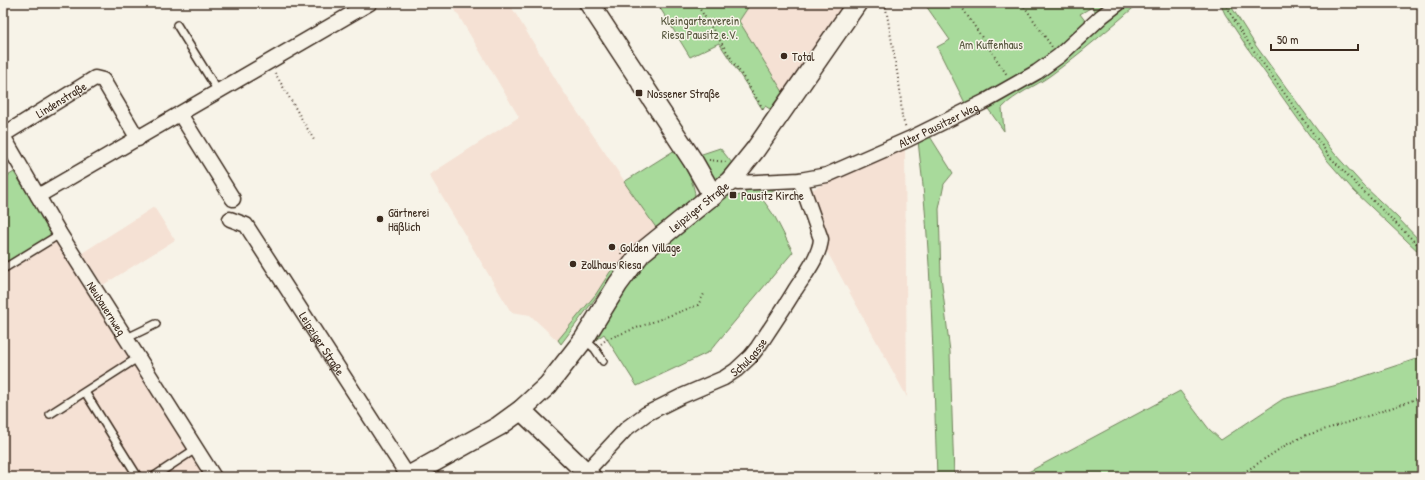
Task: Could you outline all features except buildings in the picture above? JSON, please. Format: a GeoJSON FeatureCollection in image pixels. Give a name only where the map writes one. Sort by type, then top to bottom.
{"type":"FeatureCollection","features":[{"type":"Feature","properties":{"kind":"street"},"geometry":{"type":"LineString","coordinates":[[38,196],[370,3]]}},
{"type":"Feature","properties":{"kind":"street"},"geometry":{"type":"LineString","coordinates":[[589,3],[693,161],[713,196]]}},
{"type":"Feature","properties":{"kind":"street","name":"Leipziger Straße"},"geometry":{"type":"LineString","coordinates":[[230,219],[246,224],[407,477],[474,441],[499,426],[521,410],[589,344],[618,284],[641,253],[713,196],[735,175],[857,3]]}},
{"type":"Feature","properties":{"kind":"street","name":"Alter Pausitzer Weg"},"geometry":{"type":"LineString","coordinates":[[735,175],[738,183],[800,180],[827,175],[908,139],[1015,86],[1037,72],[1059,56],[1102,16],[1119,3]]}},
{"type":"Feature","properties":{"kind":"street","name":"Lindenstraße"},"geometry":{"type":"LineString","coordinates":[[3,135],[95,78],[103,80],[138,139]]}},
{"type":"Feature","properties":{"kind":"street"},"geometry":{"type":"LineString","coordinates":[[180,114],[233,198]]}},
{"type":"Feature","properties":{"kind":"street","name":"Neubauernweg"},"geometry":{"type":"LineString","coordinates":[[3,135],[60,234],[214,477]]}},
{"type":"Feature","properties":{"kind":"street","name":"Schulgasse"},"geometry":{"type":"LineString","coordinates":[[589,474],[627,428],[646,414],[682,396],[724,378],[736,370],[758,348],[806,272],[821,243],[821,239],[800,180]]}},
{"type":"Feature","properties":{"kind":"street"},"geometry":{"type":"LineString","coordinates":[[521,410],[589,474]]}},
{"type":"Feature","properties":{"kind":"lane"},"geometry":{"type":"LineString","coordinates":[[177,24],[218,91]]}},
{"type":"Feature","properties":{"kind":"lane"},"geometry":{"type":"LineString","coordinates":[[3,268],[60,234]]}},
{"type":"Feature","properties":{"kind":"lane"},"geometry":{"type":"LineString","coordinates":[[127,338],[156,324]]}},
{"type":"Feature","properties":{"kind":"lane"},"geometry":{"type":"LineString","coordinates":[[589,344],[603,361]]}},
{"type":"Feature","properties":{"kind":"lane"},"geometry":{"type":"LineString","coordinates":[[50,414],[139,357]]}},
{"type":"Feature","properties":{"kind":"lane"},"geometry":{"type":"LineString","coordinates":[[84,392],[138,477]]}},
{"type":"Feature","properties":{"kind":"lane"},"geometry":{"type":"LineString","coordinates":[[153,477],[197,448]]}},
{"type":"Feature","properties":{"kind":"path"},"geometry":{"type":"LineString","coordinates":[[696,3],[774,122]]}},
{"type":"Feature","properties":{"kind":"path"},"geometry":{"type":"LineString","coordinates":[[886,3],[900,89],[902,117],[906,126],[908,139]]}},
{"type":"Feature","properties":{"kind":"path"},"geometry":{"type":"LineString","coordinates":[[959,3],[1015,86]]}},
{"type":"Feature","properties":{"kind":"path"},"geometry":{"type":"LineString","coordinates":[[1022,3],[1059,56]]}},
{"type":"Feature","properties":{"kind":"path"},"geometry":{"type":"LineString","coordinates":[[1225,3],[1238,27],[1252,48],[1330,157],[1422,249]]}},
{"type":"Feature","properties":{"kind":"path"},"geometry":{"type":"LineString","coordinates":[[269,61],[314,140]]}},
{"type":"Feature","properties":{"kind":"path"},"geometry":{"type":"LineString","coordinates":[[693,161],[701,160],[732,162],[735,175]]}},
{"type":"Feature","properties":{"kind":"path"},"geometry":{"type":"LineString","coordinates":[[620,258],[621,247]]}},
{"type":"Feature","properties":{"kind":"path"},"geometry":{"type":"LineString","coordinates":[[589,344],[607,339],[698,305],[704,294]]}},
{"type":"Feature","properties":{"kind":"path"},"geometry":{"type":"LineString","coordinates":[[1237,477],[1286,445],[1304,436],[1422,397]]}},
{"type":"Feature","properties":{"kind":"shaded area"},"geometry":{"type":"Polygon","coordinates":[[[451,3],[509,3],[561,88],[657,229],[618,268],[561,344],[530,315],[511,312],[429,175],[519,117],[451,3]]]}},
{"type":"Feature","properties":{"kind":"shaded area","name":"Total"},"geometry":{"type":"Polygon","coordinates":[[[751,3],[845,3],[783,92],[739,21],[751,3]]]}},
{"type":"Feature","properties":{"kind":"shaded area"},"geometry":{"type":"Polygon","coordinates":[[[905,147],[907,397],[824,246],[812,197],[813,189],[905,147]]]}},
{"type":"Feature","properties":{"kind":"shaded area"},"geometry":{"type":"Polygon","coordinates":[[[154,207],[175,240],[103,285],[82,253],[154,207]]]}},
{"type":"Feature","properties":{"kind":"shaded area"},"geometry":{"type":"Polygon","coordinates":[[[53,234],[208,477],[3,477],[3,265],[53,234]]]}},
{"type":"Feature","properties":{"kind":"green space","name":"Kleingartenverein Riesa Pausitz e.V."},"geometry":{"type":"Polygon","coordinates":[[[657,3],[751,3],[739,21],[783,92],[770,109],[765,106],[763,110],[719,43],[690,57],[657,3]]]}},
{"type":"Feature","properties":{"kind":"green space","name":"Am Kuffenhaus"},"geometry":{"type":"Polygon","coordinates":[[[924,3],[1107,3],[1096,12],[1092,7],[1080,14],[1086,22],[1084,25],[1036,67],[966,105],[937,47],[950,40],[924,3]]]}},
{"type":"Feature","properties":{"kind":"green space"},"geometry":{"type":"Polygon","coordinates":[[[1127,3],[1139,3],[1062,67],[1013,98],[1002,108],[1004,131],[986,106],[1081,44],[1127,3]]]}},
{"type":"Feature","properties":{"kind":"green space"},"geometry":{"type":"Polygon","coordinates":[[[1220,3],[1229,3],[1256,46],[1334,153],[1363,185],[1422,243],[1422,255],[1354,191],[1327,160],[1249,50],[1225,14],[1220,3]]]}},
{"type":"Feature","properties":{"kind":"green space"},"geometry":{"type":"Polygon","coordinates":[[[929,135],[953,173],[944,184],[939,209],[941,276],[950,352],[954,477],[937,477],[929,267],[923,183],[918,141],[929,135]]]}},
{"type":"Feature","properties":{"kind":"green space"},"geometry":{"type":"Polygon","coordinates":[[[720,148],[732,163],[715,181],[699,155],[720,148]]]}},
{"type":"Feature","properties":{"kind":"green space"},"geometry":{"type":"Polygon","coordinates":[[[675,150],[691,180],[695,192],[695,198],[657,229],[624,182],[675,150]]]}},
{"type":"Feature","properties":{"kind":"green space"},"geometry":{"type":"Polygon","coordinates":[[[14,172],[53,234],[3,265],[3,179],[14,172]]]}},
{"type":"Feature","properties":{"kind":"green space"},"geometry":{"type":"Polygon","coordinates":[[[783,185],[761,197],[775,217],[793,252],[709,352],[637,386],[604,334],[594,341],[593,340],[602,322],[650,256],[720,200],[735,193],[737,196],[746,193],[745,189],[783,185]]]}},
{"type":"Feature","properties":{"kind":"green space"},"geometry":{"type":"Polygon","coordinates":[[[616,266],[618,268],[561,344],[558,340],[596,294],[610,272],[616,266]]]}},
{"type":"Feature","properties":{"kind":"green space"},"geometry":{"type":"Polygon","coordinates":[[[1422,357],[1422,477],[1019,477],[1180,391],[1209,429],[1221,440],[1283,399],[1341,384],[1422,357]]]}},
{"type":"Feature","properties":{"kind":"place","name":"Total"},"geometry":{"type":"Point","coordinates":[784,56]}},
{"type":"Feature","properties":{"kind":"place","name":"Nossener Straße"},"geometry":{"type":"Point","coordinates":[639,93]}},
{"type":"Feature","properties":{"kind":"place","name":"Pausitz Kirche"},"geometry":{"type":"Point","coordinates":[733,195]}},
{"type":"Feature","properties":{"kind":"place","name":"Gärtnerei Häßlich"},"geometry":{"type":"Point","coordinates":[380,219]}},
{"type":"Feature","properties":{"kind":"place","name":"Golden Village"},"geometry":{"type":"Point","coordinates":[612,247]}},
{"type":"Feature","properties":{"kind":"place","name":"Zollhaus Riesa"},"geometry":{"type":"Point","coordinates":[573,264]}}]}
